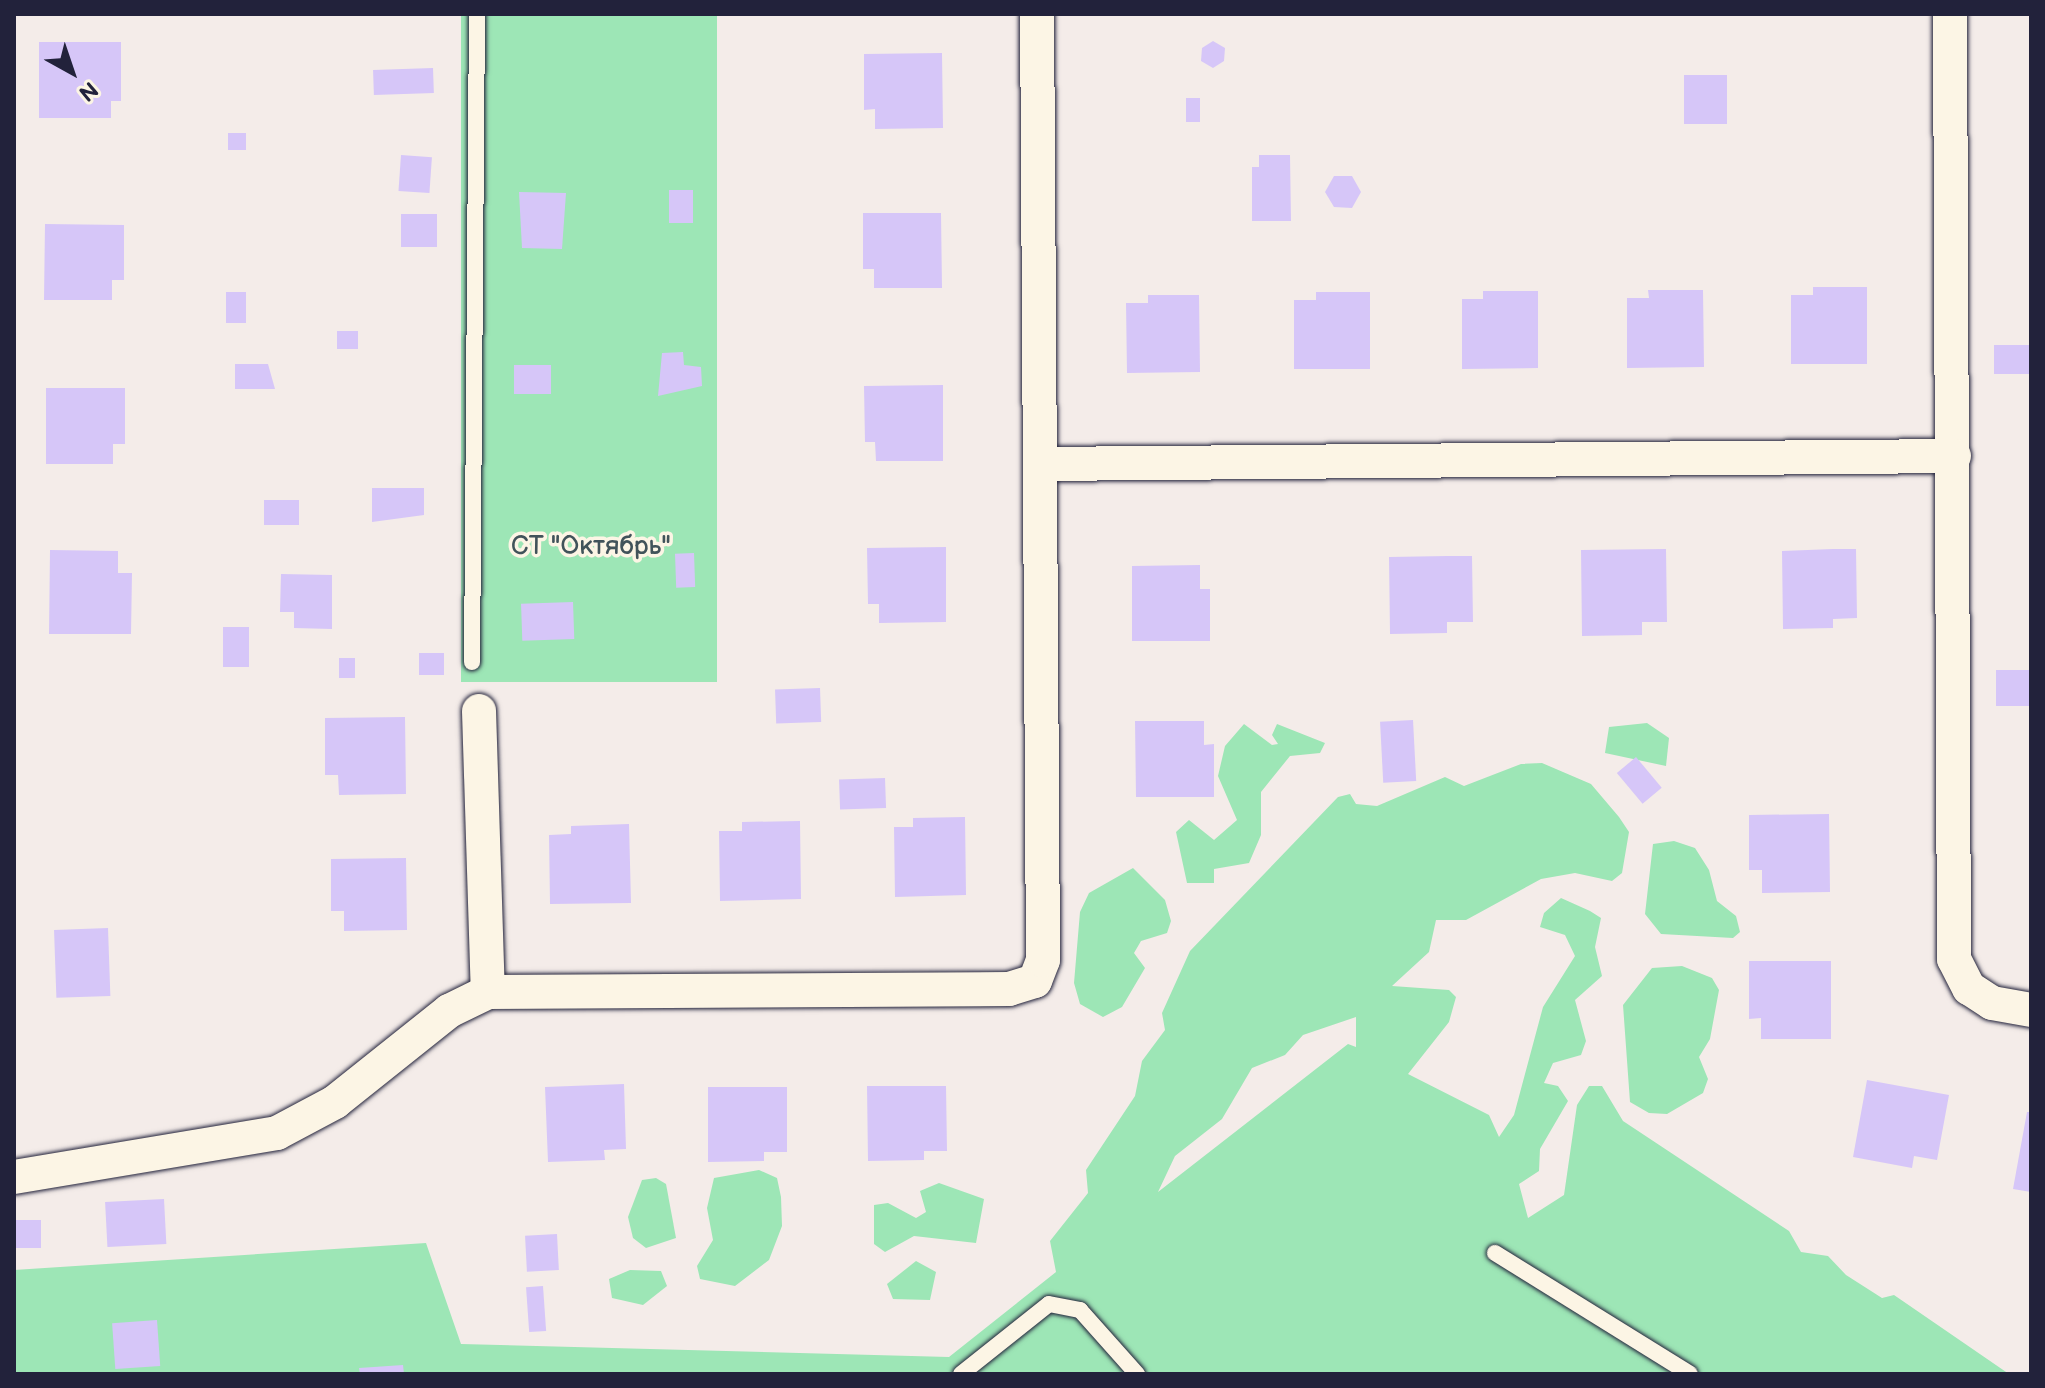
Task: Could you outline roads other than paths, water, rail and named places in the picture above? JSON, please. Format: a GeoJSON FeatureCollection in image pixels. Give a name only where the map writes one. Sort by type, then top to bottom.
{"type":"FeatureCollection","features":[{"type":"Feature","properties":{"kind":"street"},"geometry":{"type":"LineString","coordinates":[[14,1177],[277,1133],[335,1102],[449,1011],[488,992],[1009,989],[1035,981],[1043,960],[1037,14]]}},
{"type":"Feature","properties":{"kind":"street"},"geometry":{"type":"LineString","coordinates":[[1950,14],[1954,959],[1980,995],[2031,1010]]}},
{"type":"Feature","properties":{"kind":"street"},"geometry":{"type":"LineString","coordinates":[[1040,464],[1954,456]]}},
{"type":"Feature","properties":{"kind":"street"},"geometry":{"type":"LineString","coordinates":[[479,711],[488,992]]}},
{"type":"Feature","properties":{"kind":"lane"},"geometry":{"type":"LineString","coordinates":[[472,662],[477,14]]}},
{"type":"Feature","properties":{"kind":"lane"},"geometry":{"type":"LineString","coordinates":[[1495,1253],[1690,1374]]}},
{"type":"Feature","properties":{"kind":"lane"},"geometry":{"type":"LineString","coordinates":[[961,1374],[1049,1304],[1080,1310],[1137,1374]]}},
{"type":"Feature","properties":{"kind":"park label","name":"СТ \"Октябрь\""},"geometry":{"type":"Point","coordinates":[591,547]}}]}
